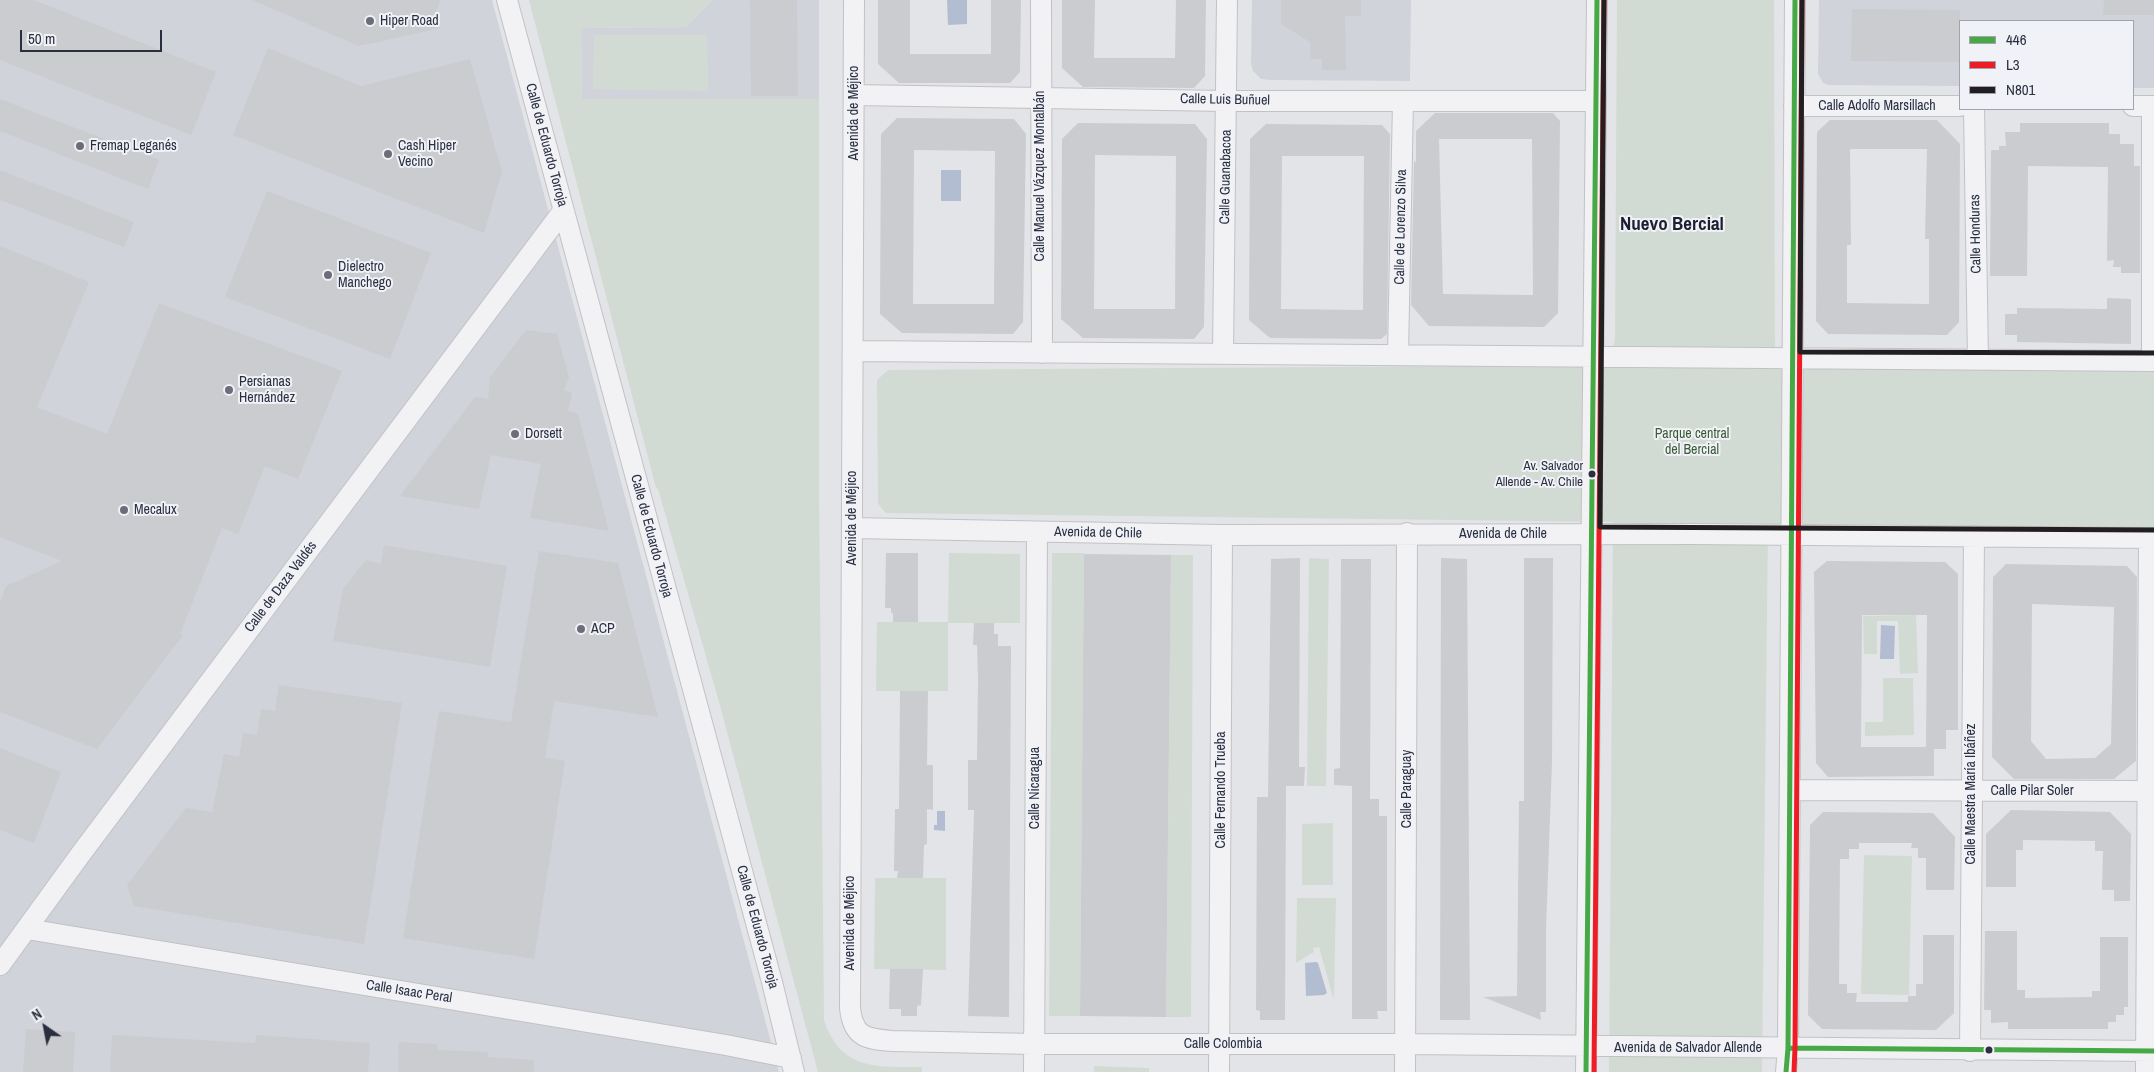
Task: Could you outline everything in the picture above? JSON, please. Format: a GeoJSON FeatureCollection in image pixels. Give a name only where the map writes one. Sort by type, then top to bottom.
{"type":"FeatureCollection","features":[{"type":"Feature","properties":{"kind":"street","name":"Calle de Eduardo Torroja"},"geometry":{"type":"LineString","coordinates":[[507,0],[792,1065]]}},
{"type":"Feature","properties":{"kind":"street","name":"Avenida de Méjico"},"geometry":{"type":"LineString","coordinates":[[854,0],[850,1008],[851,1023],[859,1034]]}},
{"type":"Feature","properties":{"kind":"street","name":"Calle Manuel Vázquez Montalbán"},"geometry":{"type":"LineString","coordinates":[[1040,0],[1042,353]]}},
{"type":"Feature","properties":{"kind":"street","name":"Calle Guanabacoa"},"geometry":{"type":"LineString","coordinates":[[1223,354],[1227,0]]}},
{"type":"Feature","properties":{"kind":"street"},"geometry":{"type":"LineString","coordinates":[[1586,1072],[1597,0]]}},
{"type":"Feature","properties":{"kind":"street"},"geometry":{"type":"LineString","coordinates":[[1786,1072],[1788,1048],[1795,0]]}},
{"type":"Feature","properties":{"kind":"street","name":"Calle Luis Buñuel"},"geometry":{"type":"LineString","coordinates":[[854,95],[1226,101],[1596,101]]}},
{"type":"Feature","properties":{"kind":"street","name":"Calle de Lorenzo Silva"},"geometry":{"type":"LineString","coordinates":[[1398,354],[1404,101]]}},
{"type":"Feature","properties":{"kind":"street","name":"Calle Adolfo Marsillach"},"geometry":{"type":"LineString","coordinates":[[1794,106],[1959,106]]}},
{"type":"Feature","properties":{"kind":"street"},"geometry":{"type":"LineString","coordinates":[[853,351],[2153,361],[2146,106]]}},
{"type":"Feature","properties":{"kind":"street","name":"Calle Honduras"},"geometry":{"type":"LineString","coordinates":[[1974,110],[1978,360]]}},
{"type":"Feature","properties":{"kind":"street","name":"Calle de Daza Valdés"},"geometry":{"type":"LineString","coordinates":[[0,965],[80,855],[564,211]]}},
{"type":"Feature","properties":{"kind":"street","name":"Avenida de Chile"},"geometry":{"type":"LineString","coordinates":[[852,528],[1222,535],[1407,533],[2152,538]]}},
{"type":"Feature","properties":{"kind":"street","name":"Calle Nicaragua"},"geometry":{"type":"LineString","coordinates":[[1034,1072],[1037,532]]}},
{"type":"Feature","properties":{"kind":"street","name":"Calle Paraguay"},"geometry":{"type":"LineString","coordinates":[[1405,1072],[1407,533]]}},
{"type":"Feature","properties":{"kind":"street","name":"Calle Fernando Trueba"},"geometry":{"type":"LineString","coordinates":[[1219,1072],[1222,535]]}},
{"type":"Feature","properties":{"kind":"street","name":"Calle Maestra María Ibáñez"},"geometry":{"type":"LineString","coordinates":[[1970,1051],[1974,536]]}},
{"type":"Feature","properties":{"kind":"street"},"geometry":{"type":"LineString","coordinates":[[2146,1072],[2150,1051],[2152,538]]}},
{"type":"Feature","properties":{"kind":"street","name":"Calle Pilar Soler"},"geometry":{"type":"LineString","coordinates":[[1790,790],[2151,791]]}},
{"type":"Feature","properties":{"kind":"street","name":"Calle Isaac Peral"},"geometry":{"type":"LineString","coordinates":[[27,928],[726,1045],[792,1065]]}},
{"type":"Feature","properties":{"kind":"street","name":"Calle Colombia"},"geometry":{"type":"LineString","coordinates":[[859,1034],[872,1040],[1034,1044],[1406,1044],[1587,1047]]}},
{"type":"Feature","properties":{"kind":"street","name":"Avenida de Salvador Allende"},"geometry":{"type":"LineString","coordinates":[[1587,1047],[2150,1051]]}},
{"type":"Feature","properties":{"kind":"shaded area"},"geometry":{"type":"Polygon","coordinates":[[[0,0],[492,0],[779,1072],[0,1072],[0,0]]]}},
{"type":"Feature","properties":{"kind":"shaded area"},"geometry":{"type":"Polygon","coordinates":[[[712,0],[819,0],[819,99],[582,99],[581,28],[686,27],[712,0]]]}},
{"type":"Feature","properties":{"kind":"shaded area"},"geometry":{"type":"Polygon","coordinates":[[[1252,0],[1411,0],[1410,81],[1261,79],[1253,71],[1251,64],[1252,0]]]}},
{"type":"Feature","properties":{"kind":"shaded area"},"geometry":{"type":"Polygon","coordinates":[[[1819,0],[2154,0],[2154,88],[2134,88],[2134,20],[1959,20],[1959,86],[1829,85],[1823,83],[1818,74],[1819,0]]]}},
{"type":"Feature","properties":{"kind":"green space"},"geometry":{"type":"Polygon","coordinates":[[[529,0],[712,0],[686,27],[581,28],[582,99],[819,99],[819,489],[824,1020],[831,1037],[840,1049],[862,1063],[890,1067],[922,1067],[922,1072],[818,1072],[719,702],[658,489],[656,488],[529,0]]]}},
{"type":"Feature","properties":{"kind":"green space","name":"Parque central del Bercial"},"geometry":{"type":"Polygon","coordinates":[[[1617,0],[1774,0],[1775,366],[2154,369],[2154,527],[1768,525],[1762,1072],[1609,1072],[1613,522],[886,513],[878,504],[877,380],[888,370],[1611,365],[1615,337],[1617,0]]]}},
{"type":"Feature","properties":{"kind":"green space"},"geometry":{"type":"Polygon","coordinates":[[[594,35],[707,35],[708,91],[593,89],[594,35]]]}},
{"type":"Feature","properties":{"kind":"green space"},"geometry":{"type":"Polygon","coordinates":[[[949,553],[1020,554],[1020,623],[948,623],[948,691],[876,691],[877,622],[948,622],[949,553]]]}},
{"type":"Feature","properties":{"kind":"green space"},"geometry":{"type":"Polygon","coordinates":[[[1052,553],[1084,553],[1080,1016],[1049,1016],[1052,553]]]}},
{"type":"Feature","properties":{"kind":"green space"},"geometry":{"type":"Polygon","coordinates":[[[1171,555],[1193,555],[1191,1017],[1166,1017],[1171,555]]]}},
{"type":"Feature","properties":{"kind":"green space"},"geometry":{"type":"Polygon","coordinates":[[[1309,558],[1329,559],[1326,786],[1307,786],[1309,558]]]}},
{"type":"Feature","properties":{"kind":"green space"},"geometry":{"type":"Polygon","coordinates":[[[1916,615],[1918,673],[1900,674],[1898,621],[1877,621],[1877,654],[1864,654],[1863,616],[1916,615]]]}},
{"type":"Feature","properties":{"kind":"green space"},"geometry":{"type":"Polygon","coordinates":[[[1883,678],[1913,678],[1914,735],[1865,736],[1865,722],[1883,722],[1883,678]]]}},
{"type":"Feature","properties":{"kind":"green space"},"geometry":{"type":"Polygon","coordinates":[[[1333,823],[1333,885],[1302,885],[1302,824],[1333,823]]]}},
{"type":"Feature","properties":{"kind":"green space"},"geometry":{"type":"Polygon","coordinates":[[[1864,855],[1912,856],[1909,995],[1861,994],[1864,855]]]}},
{"type":"Feature","properties":{"kind":"green space"},"geometry":{"type":"Polygon","coordinates":[[[875,878],[946,878],[946,970],[874,969],[875,878]]]}},
{"type":"Feature","properties":{"kind":"green space"},"geometry":{"type":"Polygon","coordinates":[[[1297,898],[1336,898],[1333,997],[1319,947],[1313,948],[1314,952],[1296,963],[1297,898]]]}},
{"type":"Feature","properties":{"kind":"green space"},"geometry":{"type":"Polygon","coordinates":[[[1094,1066],[1149,1068],[1149,1072],[1094,1072],[1094,1066]]]}},
{"type":"Feature","properties":{"kind":"water"},"geometry":{"type":"Polygon","coordinates":[[[947,0],[967,0],[967,24],[948,25],[947,0]]]}},
{"type":"Feature","properties":{"kind":"water"},"geometry":{"type":"Polygon","coordinates":[[[941,170],[961,170],[961,201],[941,201],[941,170]]]}},
{"type":"Feature","properties":{"kind":"water"},"geometry":{"type":"Polygon","coordinates":[[[1881,625],[1895,626],[1894,659],[1880,659],[1881,625]]]}},
{"type":"Feature","properties":{"kind":"water"},"geometry":{"type":"Polygon","coordinates":[[[937,811],[945,811],[945,831],[934,830],[934,825],[937,825],[937,811]]]}},
{"type":"Feature","properties":{"kind":"water"},"geometry":{"type":"Polygon","coordinates":[[[1305,963],[1318,963],[1327,993],[1324,995],[1306,996],[1305,963]]]}},
{"type":"Feature","properties":{"kind":"building"},"geometry":{"type":"Polygon","coordinates":[[[0,0],[34,0],[216,72],[191,135],[0,60],[0,0]]]}},
{"type":"Feature","properties":{"kind":"building","name":"Hiper Road"},"geometry":{"type":"Polygon","coordinates":[[[252,0],[440,0],[435,14],[441,28],[359,46],[252,0]]]}},
{"type":"Feature","properties":{"kind":"building"},"geometry":{"type":"Polygon","coordinates":[[[750,0],[797,0],[798,96],[751,96],[750,0]]]}},
{"type":"Feature","properties":{"kind":"building"},"geometry":{"type":"Polygon","coordinates":[[[878,0],[910,0],[910,54],[991,54],[991,0],[1021,0],[1020,72],[1010,83],[899,83],[878,64],[878,0]]]}},
{"type":"Feature","properties":{"kind":"building"},"geometry":{"type":"Polygon","coordinates":[[[1062,0],[1095,0],[1094,58],[1175,58],[1176,0],[1206,0],[1205,76],[1194,88],[1083,87],[1062,68],[1062,0]]]}},
{"type":"Feature","properties":{"kind":"building"},"geometry":{"type":"Polygon","coordinates":[[[1281,0],[1361,0],[1361,16],[1345,16],[1346,70],[1322,70],[1322,59],[1311,59],[1310,42],[1281,24],[1281,0]]]}},
{"type":"Feature","properties":{"kind":"building"},"geometry":{"type":"Polygon","coordinates":[[[2104,0],[2154,0],[2154,15],[2103,15],[2104,0]]]}},
{"type":"Feature","properties":{"kind":"building"},"geometry":{"type":"Polygon","coordinates":[[[1852,9],[1960,10],[1959,62],[1851,61],[1852,9]]]}},
{"type":"Feature","properties":{"kind":"building","name":"Cash Hiper Vecino"},"geometry":{"type":"Polygon","coordinates":[[[268,48],[361,86],[470,59],[502,172],[484,233],[233,135],[268,48]]]}},
{"type":"Feature","properties":{"kind":"building","name":"Fremap Leganés"},"geometry":{"type":"Polygon","coordinates":[[[0,99],[159,160],[148,189],[0,131],[0,99]]]}},
{"type":"Feature","properties":{"kind":"building"},"geometry":{"type":"Polygon","coordinates":[[[1435,113],[1553,113],[1560,121],[1558,313],[1544,327],[1429,326],[1411,305],[1416,131],[1435,113]],[[1439,139],[1443,294],[1533,295],[1532,139],[1439,139]]]}},
{"type":"Feature","properties":{"kind":"building"},"geometry":{"type":"Polygon","coordinates":[[[897,118],[1014,119],[1026,134],[1023,322],[1013,334],[902,333],[880,314],[881,134],[897,118]],[[914,150],[913,304],[994,304],[995,151],[914,150]]]}},
{"type":"Feature","properties":{"kind":"building"},"geometry":{"type":"Polygon","coordinates":[[[1830,120],[1937,120],[1960,144],[1959,322],[1947,335],[1828,334],[1816,321],[1817,132],[1830,120]],[[1850,149],[1851,245],[1847,245],[1847,303],[1929,304],[1929,239],[1925,239],[1927,149],[1850,149]]]}},
{"type":"Feature","properties":{"kind":"building"},"geometry":{"type":"Polygon","coordinates":[[[1078,123],[1195,124],[1207,139],[1204,327],[1194,339],[1083,338],[1061,319],[1062,139],[1078,123]],[[1095,155],[1094,309],[1175,309],[1176,156],[1095,155]]]}},
{"type":"Feature","properties":{"kind":"building"},"geometry":{"type":"Polygon","coordinates":[[[2020,123],[2109,123],[2109,134],[2120,134],[2120,144],[2134,144],[2134,166],[2140,166],[2140,273],[2121,273],[2121,267],[2113,267],[2114,260],[2107,261],[2108,167],[2028,166],[2027,276],[1990,276],[1991,150],[1999,150],[1999,146],[2006,146],[2005,132],[2020,132],[2020,123]]]}},
{"type":"Feature","properties":{"kind":"building"},"geometry":{"type":"Polygon","coordinates":[[[1266,124],[1382,125],[1390,134],[1387,334],[1381,339],[1270,338],[1249,320],[1250,139],[1266,124]],[[1282,156],[1281,309],[1363,310],[1364,156],[1282,156]]]}},
{"type":"Feature","properties":{"kind":"building"},"geometry":{"type":"Polygon","coordinates":[[[0,170],[134,222],[124,247],[0,200],[0,170]]]}},
{"type":"Feature","properties":{"kind":"building","name":"Dielectro Manchego"},"geometry":{"type":"Polygon","coordinates":[[[267,191],[431,253],[390,359],[225,297],[267,191]]]}},
{"type":"Feature","properties":{"kind":"building"},"geometry":{"type":"Polygon","coordinates":[[[0,246],[89,282],[37,407],[107,434],[159,303],[342,371],[298,479],[265,466],[238,534],[222,528],[180,634],[183,635],[97,749],[0,712],[0,602],[6,586],[62,561],[0,537],[0,246]]]}},
{"type":"Feature","properties":{"kind":"building"},"geometry":{"type":"Polygon","coordinates":[[[2107,298],[2131,299],[2131,344],[2017,342],[2017,335],[2005,335],[2005,314],[2017,314],[2017,308],[2107,309],[2107,298]]]}},
{"type":"Feature","properties":{"kind":"building","name":"Dorsett"},"geometry":{"type":"Polygon","coordinates":[[[526,330],[557,334],[569,377],[564,390],[572,393],[568,410],[578,414],[609,531],[530,518],[541,464],[491,455],[479,509],[400,496],[475,397],[488,399],[490,377],[526,330]]]}},
{"type":"Feature","properties":{"kind":"building"},"geometry":{"type":"Polygon","coordinates":[[[384,545],[507,566],[490,667],[333,641],[343,589],[366,560],[381,564],[384,545]]]}},
{"type":"Feature","properties":{"kind":"building"},"geometry":{"type":"Polygon","coordinates":[[[539,551],[618,563],[658,717],[554,701],[545,758],[565,761],[534,959],[403,938],[439,711],[511,722],[539,551]]]}},
{"type":"Feature","properties":{"kind":"building"},"geometry":{"type":"Polygon","coordinates":[[[886,553],[918,553],[918,622],[893,622],[891,608],[885,608],[886,553]]]}},
{"type":"Feature","properties":{"kind":"building"},"geometry":{"type":"Polygon","coordinates":[[[1084,554],[1171,555],[1166,1017],[1080,1016],[1084,554]]]}},
{"type":"Feature","properties":{"kind":"building"},"geometry":{"type":"Polygon","coordinates":[[[1300,558],[1299,767],[1305,767],[1304,786],[1286,786],[1285,1020],[1260,1020],[1260,1011],[1256,1010],[1257,797],[1268,797],[1271,559],[1300,558]]]}},
{"type":"Feature","properties":{"kind":"building"},"geometry":{"type":"Polygon","coordinates":[[[1441,558],[1467,559],[1470,1020],[1440,1020],[1441,558]]]}},
{"type":"Feature","properties":{"kind":"building"},"geometry":{"type":"Polygon","coordinates":[[[1524,558],[1553,558],[1552,762],[1546,930],[1546,1012],[1540,1012],[1541,1020],[1483,997],[1517,996],[1519,801],[1524,801],[1524,558]]]}},
{"type":"Feature","properties":{"kind":"building"},"geometry":{"type":"Polygon","coordinates":[[[1341,559],[1371,559],[1370,799],[1379,799],[1379,816],[1387,816],[1387,1011],[1377,1011],[1378,1019],[1352,1019],[1352,786],[1334,785],[1334,769],[1340,768],[1341,559]]]}},
{"type":"Feature","properties":{"kind":"building"},"geometry":{"type":"Polygon","coordinates":[[[1827,561],[1945,562],[1958,574],[1958,730],[1946,730],[1946,749],[1934,749],[1934,776],[1828,777],[1816,763],[1814,572],[1827,561]],[[1862,615],[1861,747],[1926,747],[1927,615],[1862,615]]]}},
{"type":"Feature","properties":{"kind":"building"},"geometry":{"type":"Polygon","coordinates":[[[2006,564],[2127,566],[2137,577],[2136,761],[2114,779],[2014,779],[1992,757],[1993,577],[2006,564]],[[2032,604],[2031,741],[2046,759],[2095,758],[2111,744],[2114,607],[2032,604]]]}},
{"type":"Feature","properties":{"kind":"building"},"geometry":{"type":"Polygon","coordinates":[[[974,623],[994,623],[994,634],[998,634],[998,646],[1011,646],[1009,1017],[968,1016],[974,810],[968,810],[968,760],[977,760],[978,680],[977,645],[973,645],[974,623]]]}},
{"type":"Feature","properties":{"kind":"building"},"geometry":{"type":"Polygon","coordinates":[[[279,685],[402,703],[364,944],[134,906],[127,885],[186,808],[212,812],[224,754],[239,757],[243,733],[257,735],[261,709],[275,711],[279,685]]]}},
{"type":"Feature","properties":{"kind":"building"},"geometry":{"type":"Polygon","coordinates":[[[900,691],[928,691],[927,765],[933,765],[933,810],[927,809],[927,844],[924,845],[923,878],[897,878],[898,871],[894,871],[895,809],[899,809],[900,691]]]}},
{"type":"Feature","properties":{"kind":"building"},"geometry":{"type":"Polygon","coordinates":[[[0,748],[61,772],[34,843],[0,830],[0,748]]]}},
{"type":"Feature","properties":{"kind":"building"},"geometry":{"type":"Polygon","coordinates":[[[2011,810],[2110,812],[2131,834],[2130,901],[2114,901],[2114,890],[2102,890],[2103,851],[2095,851],[2095,841],[2023,840],[2023,850],[2016,850],[2016,887],[1986,887],[1986,834],[2011,810]]]}},
{"type":"Feature","properties":{"kind":"building"},"geometry":{"type":"Polygon","coordinates":[[[1823,812],[1933,813],[1955,837],[1954,890],[1926,890],[1926,858],[1918,858],[1918,848],[1911,848],[1912,843],[1859,843],[1859,849],[1849,849],[1849,859],[1840,859],[1839,984],[1847,984],[1847,993],[1857,993],[1856,1002],[1908,1002],[1908,996],[1916,996],[1916,984],[1923,984],[1923,935],[1954,935],[1954,1013],[1936,1030],[1822,1029],[1808,1015],[1810,825],[1823,812]]]}},
{"type":"Feature","properties":{"kind":"building"},"geometry":{"type":"Polygon","coordinates":[[[1985,931],[2017,931],[2017,990],[2025,990],[2025,998],[2092,997],[2092,991],[2100,991],[2100,937],[2128,937],[2128,1007],[2124,1007],[2124,1015],[2116,1015],[2116,1022],[2108,1022],[2108,1029],[2008,1029],[2008,1022],[1991,1023],[1991,1010],[1984,1010],[1985,931]]]}},
{"type":"Feature","properties":{"kind":"building"},"geometry":{"type":"Polygon","coordinates":[[[890,969],[923,969],[921,1005],[917,1006],[917,1016],[901,1016],[901,1009],[889,1009],[890,969]]]}},
{"type":"Feature","properties":{"kind":"building"},"geometry":{"type":"Polygon","coordinates":[[[26,1029],[75,1032],[73,1072],[23,1072],[26,1029]]]}},
{"type":"Feature","properties":{"kind":"building"},"geometry":{"type":"Polygon","coordinates":[[[112,1035],[255,1043],[256,1035],[370,1043],[368,1072],[110,1072],[112,1035]]]}},
{"type":"Feature","properties":{"kind":"building"},"geometry":{"type":"Polygon","coordinates":[[[399,1042],[437,1044],[438,1050],[488,1052],[487,1057],[534,1060],[534,1072],[398,1072],[399,1042]]]}},
{"type":"Feature","properties":{"kind":"transit line","name":"446"},"geometry":{"type":"LineString","coordinates":[[1586,1072],[1597,0]]}},
{"type":"Feature","properties":{"kind":"transit line","name":"L3"},"geometry":{"type":"LineString","coordinates":[[1594,1072],[1604,0]]}},
{"type":"Feature","properties":{"kind":"transit line","name":"N801"},"geometry":{"type":"LineString","coordinates":[[1604,0],[1600,527],[2154,530]]}},
{"type":"Feature","properties":{"kind":"transit line","name":"446"},"geometry":{"type":"LineString","coordinates":[[1786,1072],[1788,1048],[1795,0]]}},
{"type":"Feature","properties":{"kind":"transit line","name":"L3"},"geometry":{"type":"LineString","coordinates":[[1794,1072],[1802,0]]}},
{"type":"Feature","properties":{"kind":"transit line","name":"N801"},"geometry":{"type":"LineString","coordinates":[[1802,0],[1800,352],[2154,353]]}},
{"type":"Feature","properties":{"kind":"transit line","name":"446"},"geometry":{"type":"LineString","coordinates":[[1788,1048],[2154,1051]]}},
{"type":"Feature","properties":{"kind":"place","name":"Hiper Road"},"geometry":{"type":"Point","coordinates":[370,21]}},
{"type":"Feature","properties":{"kind":"place","name":"Fremap Leganés"},"geometry":{"type":"Point","coordinates":[80,146]}},
{"type":"Feature","properties":{"kind":"place","name":"Cash Hiper Vecino"},"geometry":{"type":"Point","coordinates":[388,154]}},
{"type":"Feature","properties":{"kind":"place","name":"Dielectro Manchego"},"geometry":{"type":"Point","coordinates":[328,275]}},
{"type":"Feature","properties":{"kind":"place","name":"Persianas Hernández"},"geometry":{"type":"Point","coordinates":[229,390]}},
{"type":"Feature","properties":{"kind":"place","name":"Dorsett"},"geometry":{"type":"Point","coordinates":[515,434]}},
{"type":"Feature","properties":{"kind":"place","name":"Av. Salvador Allende - Av. Chile"},"geometry":{"type":"Point","coordinates":[1592,474]}},
{"type":"Feature","properties":{"kind":"place","name":"Mecalux"},"geometry":{"type":"Point","coordinates":[124,510]}},
{"type":"Feature","properties":{"kind":"place","name":"ACP"},"geometry":{"type":"Point","coordinates":[581,629]}},
{"type":"Feature","properties":{"kind":"district","name":"Nuevo Bercial"},"geometry":{"type":"Point","coordinates":[1672,225]}}]}
